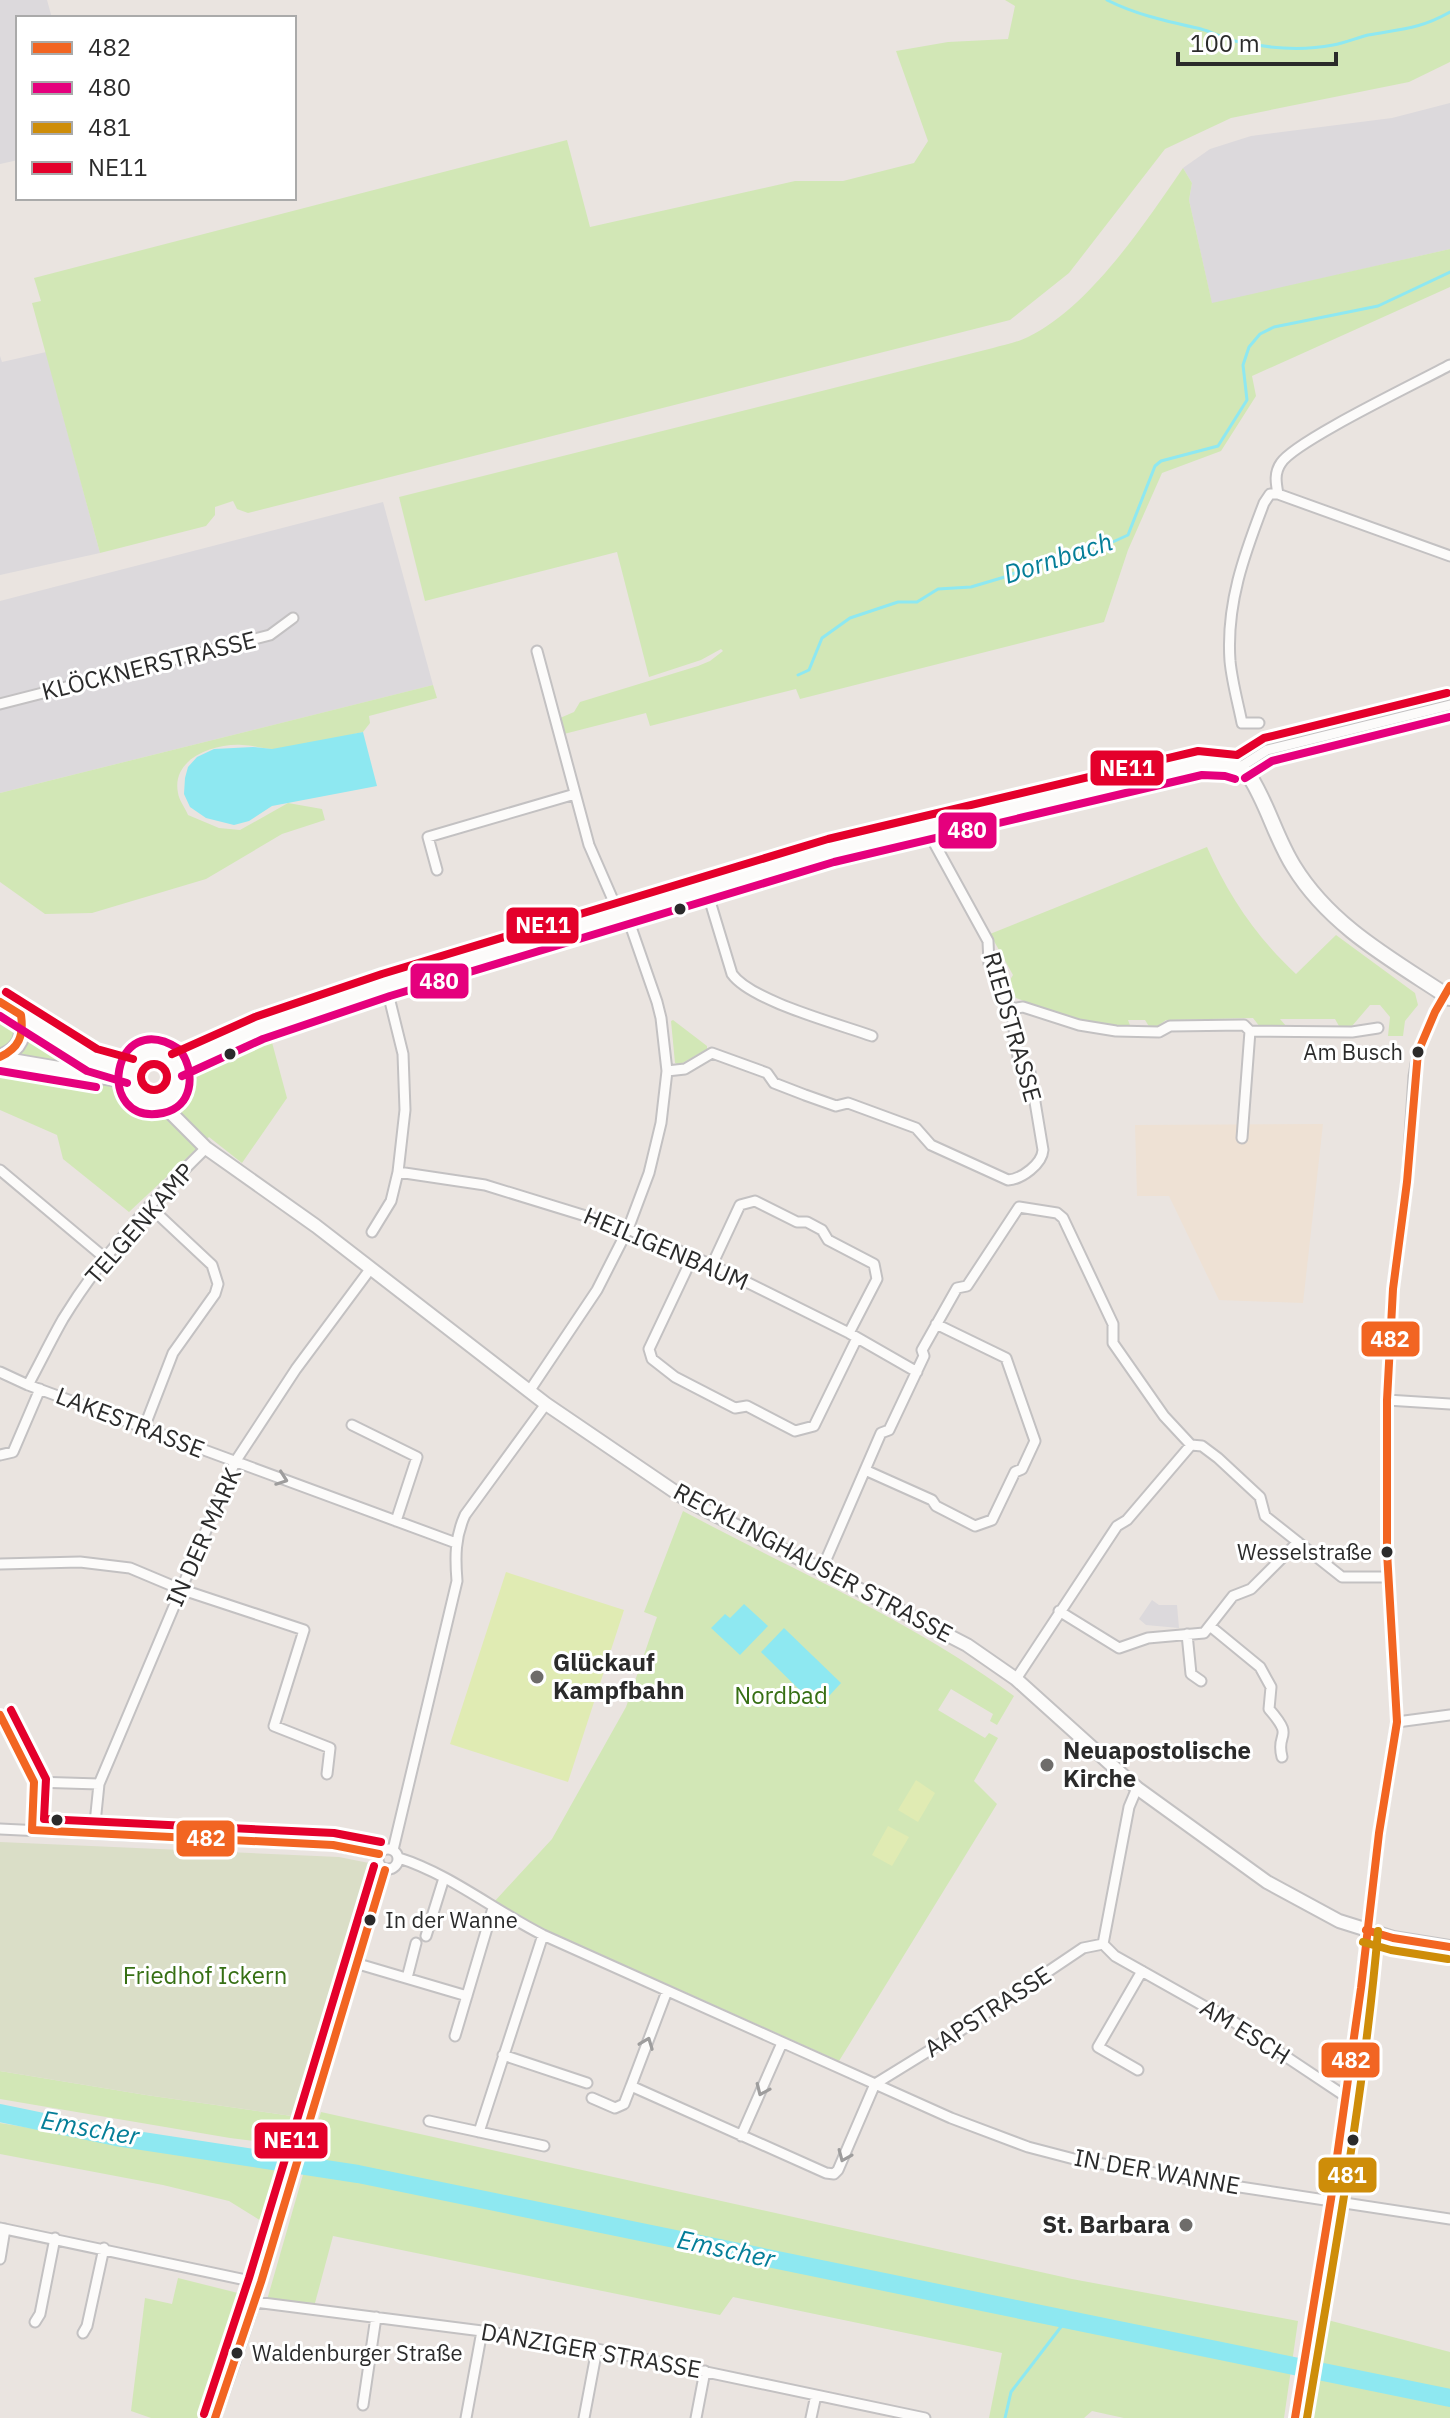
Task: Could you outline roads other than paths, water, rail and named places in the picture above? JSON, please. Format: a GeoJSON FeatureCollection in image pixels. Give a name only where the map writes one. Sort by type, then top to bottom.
{"type":"FeatureCollection","features":[{"type":"Feature","properties":{"kind":"main road"},"geometry":{"type":"LineString","coordinates":[[177,1065],[259,1028],[386,985],[831,850],[1201,763],[1227,764],[1239,768],[1250,777],[1294,867],[1324,905],[1367,944],[1448,993]]}},
{"type":"Feature","properties":{"kind":"main road","name":"RECKLINGHAUSER STRASSE"},"geometry":{"type":"LineString","coordinates":[[0,1002],[92,1060],[130,1076]]}},
{"type":"Feature","properties":{"kind":"main road"},"geometry":{"type":"LineString","coordinates":[[0,1058],[19,1045],[23,1036],[21,1015]]}},
{"type":"Feature","properties":{"kind":"main road"},"geometry":{"type":"LineString","coordinates":[[130,1076],[137,1058],[151,1052],[166,1055],[177,1065],[178,1086],[163,1100]]}},
{"type":"Feature","properties":{"kind":"main road","name":"RECKLINGHAUSER STRASSE"},"geometry":{"type":"LineString","coordinates":[[0,1058],[130,1076]]}},
{"type":"Feature","properties":{"kind":"main road","name":"RECKLINGHAUSER STRASSE"},"geometry":{"type":"LineString","coordinates":[[130,1076],[132,1089],[143,1099],[163,1100]]}},
{"type":"Feature","properties":{"kind":"street"},"geometry":{"type":"LineString","coordinates":[[1278,494],[1276,474],[1281,462],[1289,455],[1321,434],[1450,365]]}},
{"type":"Feature","properties":{"kind":"street"},"geometry":{"type":"LineString","coordinates":[[1259,723],[1242,723],[1230,663],[1231,611],[1236,580],[1270,494],[1278,494],[1450,556]]}},
{"type":"Feature","properties":{"kind":"street","name":"KLÖCKNERSTRASSE"},"geometry":{"type":"LineString","coordinates":[[0,704],[270,635],[293,618]]}},
{"type":"Feature","properties":{"kind":"street"},"geometry":{"type":"LineString","coordinates":[[530,1390],[597,1290],[628,1229],[649,1173],[661,1123],[667,1071],[661,1018],[632,930],[589,845],[537,651]]}},
{"type":"Feature","properties":{"kind":"street"},"geometry":{"type":"LineString","coordinates":[[1239,768],[1267,750],[1450,705]]}},
{"type":"Feature","properties":{"kind":"street"},"geometry":{"type":"LineString","coordinates":[[437,870],[428,837],[575,794]]}},
{"type":"Feature","properties":{"kind":"street","name":"RIEDSTRASSE"},"geometry":{"type":"LineString","coordinates":[[667,1071],[680,1071],[712,1053],[767,1073],[774,1083],[794,1091],[836,1106],[848,1103],[916,1128],[931,1145],[1013,1180],[1040,1161],[1043,1150],[1030,1072],[1019,1064],[1011,1009],[989,964],[988,941],[932,839],[928,826]]}},
{"type":"Feature","properties":{"kind":"street"},"geometry":{"type":"LineString","coordinates":[[706,888],[732,974],[739,983],[781,1004],[872,1036]]}},
{"type":"Feature","properties":{"kind":"street"},"geometry":{"type":"LineString","coordinates":[[372,1232],[391,1201],[398,1172],[405,1084],[403,1054],[386,985]]}},
{"type":"Feature","properties":{"kind":"street"},"geometry":{"type":"LineString","coordinates":[[1295,2418],[1331,2199],[1397,1722],[1388,1577],[1387,1400],[1393,1289],[1407,1182],[1414,1076],[1423,1038],[1448,993]]}},
{"type":"Feature","properties":{"kind":"street"},"geometry":{"type":"LineString","coordinates":[[1011,1009],[1023,1007],[1079,1025],[1116,1031],[1159,1032],[1170,1026],[1244,1025],[1250,1031],[1352,1032],[1378,1028]]}},
{"type":"Feature","properties":{"kind":"street"},"geometry":{"type":"LineString","coordinates":[[1242,1138],[1250,1031]]}},
{"type":"Feature","properties":{"kind":"street","name":"RECKLINGHAUSER STRASSE"},"geometry":{"type":"LineString","coordinates":[[163,1100],[171,1113],[206,1148],[371,1268],[546,1404],[690,1502],[945,1632],[1016,1679],[1137,1788],[1267,1882],[1314,1909],[1366,1930],[1393,1938],[1450,1947]]}},
{"type":"Feature","properties":{"kind":"street","name":"TELGENKAMP"},"geometry":{"type":"LineString","coordinates":[[28,1385],[64,1318],[105,1258],[149,1206],[206,1148]]}},
{"type":"Feature","properties":{"kind":"street"},"geometry":{"type":"LineString","coordinates":[[0,1170],[105,1258]]}},
{"type":"Feature","properties":{"kind":"street","name":"HEILIGENBAUM"},"geometry":{"type":"LineString","coordinates":[[398,1172],[485,1185],[628,1229],[712,1265],[917,1372]]}},
{"type":"Feature","properties":{"kind":"street"},"geometry":{"type":"LineString","coordinates":[[693,1256],[649,1349],[652,1359],[675,1377],[735,1408],[747,1406],[795,1431],[814,1426],[877,1279],[874,1264],[828,1240],[822,1230],[807,1222],[797,1222],[755,1201],[740,1205],[712,1265]]}},
{"type":"Feature","properties":{"kind":"street"},"geometry":{"type":"LineString","coordinates":[[144,1428],[173,1353],[215,1294],[218,1284],[212,1265],[149,1206]]}},
{"type":"Feature","properties":{"kind":"street"},"geometry":{"type":"LineString","coordinates":[[822,1569],[881,1433],[889,1430],[936,1324],[957,1288],[967,1286],[1015,1211],[1023,1207],[1057,1213],[1063,1218],[1113,1324],[1113,1343],[1164,1416],[1191,1445],[1202,1446],[1218,1458],[1260,1497],[1265,1516],[1342,1577],[1388,1577]]}},
{"type":"Feature","properties":{"kind":"street","name":"IN DER MARK"},"geometry":{"type":"LineString","coordinates":[[94,1833],[99,1784],[235,1462],[296,1369],[371,1268]]}},
{"type":"Feature","properties":{"kind":"street"},"geometry":{"type":"LineString","coordinates":[[865,1470],[932,1500],[936,1506],[975,1526],[992,1520],[1015,1472],[1022,1469],[1035,1441],[1006,1358],[936,1324]]}},
{"type":"Feature","properties":{"kind":"street","name":"LAKESTRASSE"},"geometry":{"type":"LineString","coordinates":[[0,1372],[456,1543]]}},
{"type":"Feature","properties":{"kind":"street"},"geometry":{"type":"LineString","coordinates":[[0,1455],[13,1452],[40,1389]]}},
{"type":"Feature","properties":{"kind":"street"},"geometry":{"type":"LineString","coordinates":[[1387,1400],[1450,1404]]}},
{"type":"Feature","properties":{"kind":"street"},"geometry":{"type":"LineString","coordinates":[[385,1870],[394,1868],[457,1581],[456,1543],[465,1515],[546,1404]]}},
{"type":"Feature","properties":{"kind":"street"},"geometry":{"type":"LineString","coordinates":[[352,1425],[417,1457],[396,1521]]}},
{"type":"Feature","properties":{"kind":"street"},"geometry":{"type":"LineString","coordinates":[[1016,1679],[1117,1526],[1127,1520],[1191,1445]]}},
{"type":"Feature","properties":{"kind":"street"},"geometry":{"type":"LineString","coordinates":[[1059,1611],[1119,1648],[1148,1638],[1204,1633],[1233,1596],[1251,1589],[1298,1542]]}},
{"type":"Feature","properties":{"kind":"street"},"geometry":{"type":"LineString","coordinates":[[0,1564],[80,1562],[130,1568],[180,1589],[304,1630],[274,1726],[330,1748],[327,1774]]}},
{"type":"Feature","properties":{"kind":"street"},"geometry":{"type":"LineString","coordinates":[[1210,1626],[1260,1667],[1271,1687],[1269,1709],[1284,1726],[1282,1757]]}},
{"type":"Feature","properties":{"kind":"street"},"geometry":{"type":"LineString","coordinates":[[1187,1634],[1191,1674],[1201,1681]]}},
{"type":"Feature","properties":{"kind":"street"},"geometry":{"type":"LineString","coordinates":[[0,1715],[34,1782],[32,1830]]}},
{"type":"Feature","properties":{"kind":"street"},"geometry":{"type":"LineString","coordinates":[[1397,1722],[1450,1715]]}},
{"type":"Feature","properties":{"kind":"street"},"geometry":{"type":"LineString","coordinates":[[34,1782],[99,1784]]}},
{"type":"Feature","properties":{"kind":"street"},"geometry":{"type":"LineString","coordinates":[[1103,1944],[1129,1807],[1137,1788]]}},
{"type":"Feature","properties":{"kind":"street"},"geometry":{"type":"LineString","coordinates":[[0,1829],[333,1845],[379,1854],[387,1849],[396,1854]]}},
{"type":"Feature","properties":{"kind":"street"},"geometry":{"type":"LineString","coordinates":[[379,1854],[379,1863],[385,1870]]}},
{"type":"Feature","properties":{"kind":"street","name":"IN DER WANNE"},"geometry":{"type":"LineString","coordinates":[[396,1854],[543,1935],[951,2118],[1028,2147],[1074,2159],[1207,2182],[1450,2219]]}},
{"type":"Feature","properties":{"kind":"street"},"geometry":{"type":"LineString","coordinates":[[215,2418],[255,2302],[385,1870]]}},
{"type":"Feature","properties":{"kind":"street"},"geometry":{"type":"LineString","coordinates":[[426,1936],[444,1878]]}},
{"type":"Feature","properties":{"kind":"street"},"geometry":{"type":"LineString","coordinates":[[455,2036],[493,1908]]}},
{"type":"Feature","properties":{"kind":"street"},"geometry":{"type":"LineString","coordinates":[[479,2132],[543,1935]]}},
{"type":"Feature","properties":{"kind":"street"},"geometry":{"type":"LineString","coordinates":[[407,1978],[416,1943]]}},
{"type":"Feature","properties":{"kind":"street","name":"AM ESCH"},"geometry":{"type":"LineString","coordinates":[[1103,1944],[1115,1956],[1219,2012],[1345,2096]]}},
{"type":"Feature","properties":{"kind":"street","name":"AAPSTRASSE"},"geometry":{"type":"LineString","coordinates":[[875,2084],[1083,1948],[1103,1944]]}},
{"type":"Feature","properties":{"kind":"street"},"geometry":{"type":"LineString","coordinates":[[355,1963],[467,1996]]}},
{"type":"Feature","properties":{"kind":"street"},"geometry":{"type":"LineString","coordinates":[[1138,2070],[1098,2047],[1142,1971]]}},
{"type":"Feature","properties":{"kind":"street"},"geometry":{"type":"LineString","coordinates":[[592,2098],[615,2108],[624,2104],[667,1991]]}},
{"type":"Feature","properties":{"kind":"street"},"geometry":{"type":"LineString","coordinates":[[741,2136],[782,2043]]}},
{"type":"Feature","properties":{"kind":"street"},"geometry":{"type":"LineString","coordinates":[[503,2055],[587,2083]]}},
{"type":"Feature","properties":{"kind":"street"},"geometry":{"type":"LineString","coordinates":[[631,2086],[834,2174],[875,2084]]}},
{"type":"Feature","properties":{"kind":"street"},"geometry":{"type":"LineString","coordinates":[[429,2121],[544,2146]]}},
{"type":"Feature","properties":{"kind":"street"},"geometry":{"type":"LineString","coordinates":[[0,2259],[3,2228],[260,2283]]}},
{"type":"Feature","properties":{"kind":"street"},"geometry":{"type":"LineString","coordinates":[[35,2322],[40,2314],[55,2238]]}},
{"type":"Feature","properties":{"kind":"street"},"geometry":{"type":"LineString","coordinates":[[83,2333],[104,2248]]}},
{"type":"Feature","properties":{"kind":"street","name":"DANZIGER STRASSE"},"geometry":{"type":"LineString","coordinates":[[255,2302],[597,2349],[925,2418]]}},
{"type":"Feature","properties":{"kind":"street"},"geometry":{"type":"LineString","coordinates":[[363,2405],[376,2317]]}},
{"type":"Feature","properties":{"kind":"street"},"geometry":{"type":"LineString","coordinates":[[466,2418],[482,2331]]}},
{"type":"Feature","properties":{"kind":"street"},"geometry":{"type":"LineString","coordinates":[[584,2418],[597,2349]]}},
{"type":"Feature","properties":{"kind":"street"},"geometry":{"type":"LineString","coordinates":[[696,2418],[705,2371]]}},
{"type":"Feature","properties":{"kind":"street"},"geometry":{"type":"LineString","coordinates":[[811,2418],[816,2395]]}},
{"type":"Feature","properties":{"kind":"water"},"geometry":{"type":"Polygon","coordinates":[[[363,732],[377,786],[272,806],[249,821],[234,825],[206,818],[190,807],[184,794],[188,767],[197,757],[214,749],[272,749],[363,732]]]}},
{"type":"Feature","properties":{"kind":"water"},"geometry":{"type":"Polygon","coordinates":[[[744,1604],[768,1626],[740,1655],[711,1628],[725,1614],[730,1618],[744,1604]]]}},
{"type":"Feature","properties":{"kind":"water"},"geometry":{"type":"Polygon","coordinates":[[[784,1628],[841,1683],[818,1708],[761,1652],[784,1628]]]}},
{"type":"Feature","properties":{"kind":"waterway"},"geometry":{"type":"LineString","coordinates":[[1107,0],[1141,14],[1235,41],[1284,48],[1337,44],[1420,25],[1450,12]]}},
{"type":"Feature","properties":{"kind":"waterway","name":"Dornbach"},"geometry":{"type":"LineString","coordinates":[[798,675],[809,670],[822,638],[850,618],[898,602],[917,602],[938,589],[971,587],[1008,576],[1036,563],[1080,557],[1128,535],[1155,466],[1161,461],[1218,446],[1247,400],[1243,365],[1249,347],[1260,334],[1274,327],[1378,306],[1450,272]]}},
{"type":"Feature","properties":{"kind":"waterway","name":"Emscher"},"geometry":{"type":"LineString","coordinates":[[0,2113],[116,2137],[358,2174],[1450,2398]]}},
{"type":"Feature","properties":{"kind":"waterway"},"geometry":{"type":"LineString","coordinates":[[1005,2418],[1011,2392],[1067,2319]]}},
{"type":"Feature","properties":{"kind":"place","name":"Am Busch"},"geometry":{"type":"Point","coordinates":[1418,1052]}},
{"type":"Feature","properties":{"kind":"place","name":"Wesselstraße"},"geometry":{"type":"Point","coordinates":[1387,1552]}},
{"type":"Feature","properties":{"kind":"place","name":"Glückauf Kampfbahn"},"geometry":{"type":"Point","coordinates":[537,1677]}},
{"type":"Feature","properties":{"kind":"place","name":"Neuapostolische Kirche"},"geometry":{"type":"Point","coordinates":[1047,1765]}},
{"type":"Feature","properties":{"kind":"place","name":"In der Wanne"},"geometry":{"type":"Point","coordinates":[370,1920]}},
{"type":"Feature","properties":{"kind":"place","name":"St. Barbara"},"geometry":{"type":"Point","coordinates":[1186,2225]}},
{"type":"Feature","properties":{"kind":"place","name":"Waldenburger Straße"},"geometry":{"type":"Point","coordinates":[237,2353]}},
{"type":"Feature","properties":{"kind":"park label","name":"Nordbad"},"geometry":{"type":"Point","coordinates":[781,1696]}},
{"type":"Feature","properties":{"kind":"park label","name":"Friedhof Ickern"},"geometry":{"type":"Point","coordinates":[205,1976]}}]}
